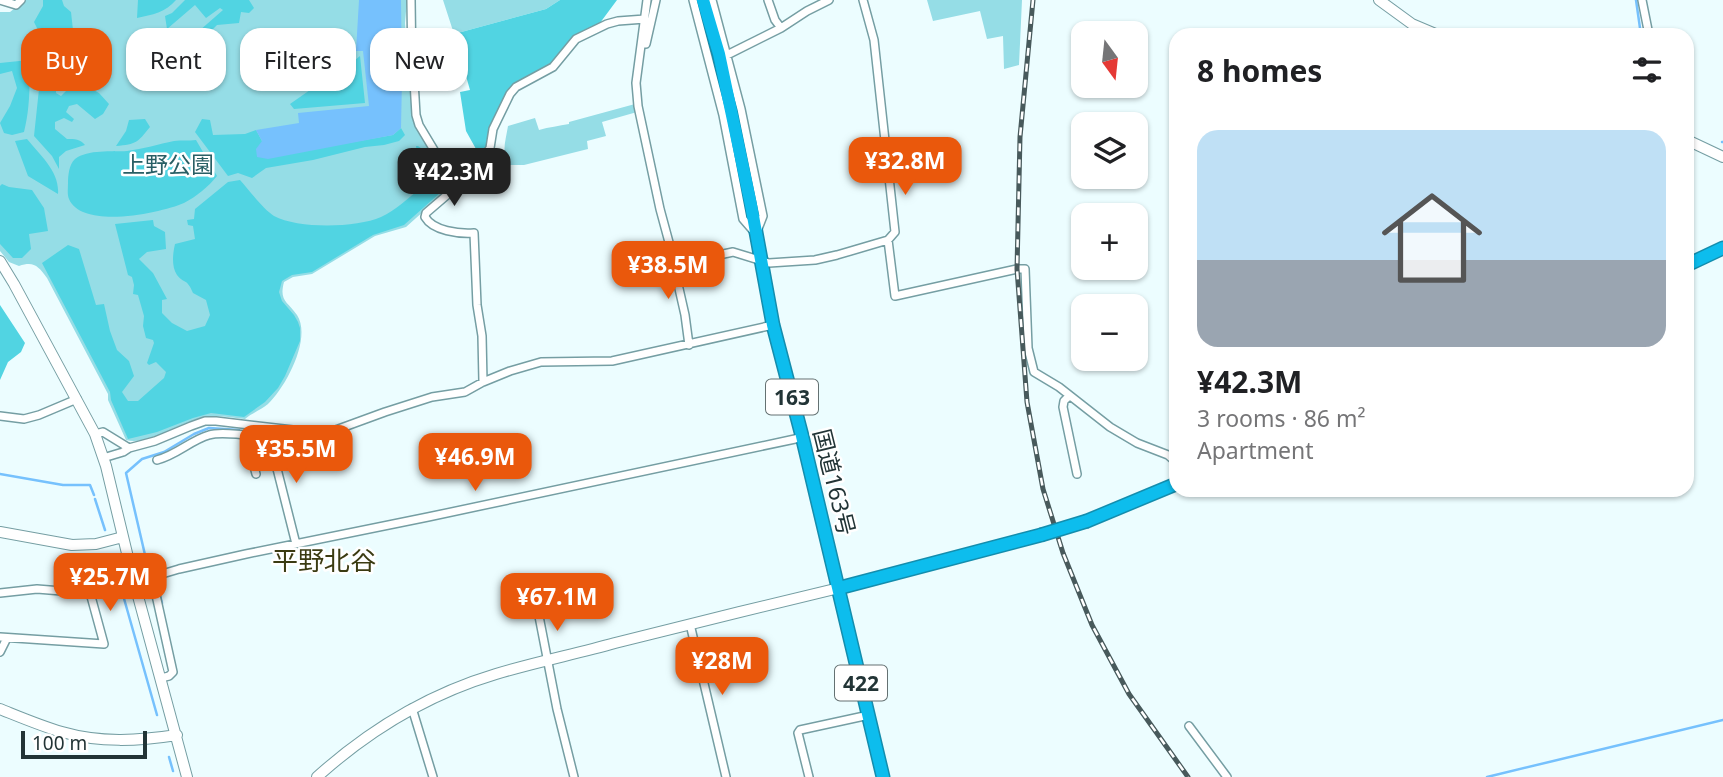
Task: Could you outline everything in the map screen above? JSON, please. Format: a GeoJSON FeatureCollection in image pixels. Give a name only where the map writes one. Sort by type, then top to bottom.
{"type":"FeatureCollection","features":[{"type":"Feature","properties":{"kind":"highway","name":"国道163号"},"geometry":{"type":"LineString","coordinates":[[703,0],[719,54],[773,325],[839,588]]}},
{"type":"Feature","properties":{"kind":"highway"},"geometry":{"type":"LineString","coordinates":[[1694,262],[1723,248]]}},
{"type":"Feature","properties":{"kind":"highway"},"geometry":{"type":"LineString","coordinates":[[839,588],[1087,521],[1169,487]]}},
{"type":"Feature","properties":{"kind":"highway","name":"422"},"geometry":{"type":"LineString","coordinates":[[839,588],[883,777]]}},
{"type":"Feature","properties":{"kind":"street"},"geometry":{"type":"LineString","coordinates":[[0,0],[16,5],[22,0]]}},
{"type":"Feature","properties":{"kind":"street"},"geometry":{"type":"LineString","coordinates":[[411,0],[416,115],[448,179],[458,185],[469,178],[490,148],[493,129],[516,87],[553,67],[576,39],[607,24],[645,19]]}},
{"type":"Feature","properties":{"kind":"street"},"geometry":{"type":"LineString","coordinates":[[647,0],[636,83],[639,109],[673,257],[689,345]]}},
{"type":"Feature","properties":{"kind":"street"},"geometry":{"type":"LineString","coordinates":[[639,62],[643,62],[656,0]]}},
{"type":"Feature","properties":{"kind":"street"},"geometry":{"type":"LineString","coordinates":[[693,0],[723,115],[743,219],[756,234],[763,216],[741,109],[712,0]]}},
{"type":"Feature","properties":{"kind":"street"},"geometry":{"type":"LineString","coordinates":[[768,0],[781,28]]}},
{"type":"Feature","properties":{"kind":"street"},"geometry":{"type":"LineString","coordinates":[[727,55],[829,0]]}},
{"type":"Feature","properties":{"kind":"street"},"geometry":{"type":"LineString","coordinates":[[673,257],[700,259],[733,252],[769,262],[815,260],[888,240],[895,232],[874,40],[863,0]]}},
{"type":"Feature","properties":{"kind":"street"},"geometry":{"type":"LineString","coordinates":[[1379,0],[1421,28]]}},
{"type":"Feature","properties":{"kind":"street"},"geometry":{"type":"LineString","coordinates":[[1642,0],[1647,28]]}},
{"type":"Feature","properties":{"kind":"street"},"geometry":{"type":"LineString","coordinates":[[1694,143],[1723,157]]}},
{"type":"Feature","properties":{"kind":"street"},"geometry":{"type":"LineString","coordinates":[[454,184],[425,217],[426,221],[435,227],[474,233],[483,382]]}},
{"type":"Feature","properties":{"kind":"street"},"geometry":{"type":"LineString","coordinates":[[888,240],[895,296],[1025,269],[1028,348],[1034,372],[1059,387],[1110,427],[1137,443],[1169,457]]}},
{"type":"Feature","properties":{"kind":"street"},"geometry":{"type":"LineString","coordinates":[[0,261],[95,434],[187,777]]}},
{"type":"Feature","properties":{"kind":"street"},"geometry":{"type":"LineString","coordinates":[[103,458],[205,422],[314,433],[333,431],[432,397],[465,392],[510,371],[541,362],[612,361],[773,325]]}},
{"type":"Feature","properties":{"kind":"street"},"geometry":{"type":"LineString","coordinates":[[1069,396],[1063,407],[1077,474]]}},
{"type":"Feature","properties":{"kind":"street"},"geometry":{"type":"LineString","coordinates":[[0,416],[24,419],[77,399]]}},
{"type":"Feature","properties":{"kind":"street"},"geometry":{"type":"LineString","coordinates":[[157,460],[170,457],[206,435],[250,435],[251,426]]}},
{"type":"Feature","properties":{"kind":"street"},"geometry":{"type":"LineString","coordinates":[[270,428],[269,437],[296,544]]}},
{"type":"Feature","properties":{"kind":"street"},"geometry":{"type":"LineString","coordinates":[[95,434],[103,432],[129,448]]}},
{"type":"Feature","properties":{"kind":"street"},"geometry":{"type":"LineString","coordinates":[[246,435],[256,474]]}},
{"type":"Feature","properties":{"kind":"street"},"geometry":{"type":"LineString","coordinates":[[161,678],[173,672],[152,576],[802,436]]}},
{"type":"Feature","properties":{"kind":"street"},"geometry":{"type":"LineString","coordinates":[[0,532],[72,545],[96,544],[123,537]]}},
{"type":"Feature","properties":{"kind":"street"},"geometry":{"type":"LineString","coordinates":[[0,593],[37,589],[74,592],[114,582],[116,585],[122,583]]}},
{"type":"Feature","properties":{"kind":"street"},"geometry":{"type":"LineString","coordinates":[[317,777],[368,736],[412,709],[461,686],[496,674],[839,588]]}},
{"type":"Feature","properties":{"kind":"street"},"geometry":{"type":"LineString","coordinates":[[0,652],[3,638],[104,644],[89,589]]}},
{"type":"Feature","properties":{"kind":"street"},"geometry":{"type":"LineString","coordinates":[[538,611],[574,777]]}},
{"type":"Feature","properties":{"kind":"street"},"geometry":{"type":"LineString","coordinates":[[690,624],[726,777]]}},
{"type":"Feature","properties":{"kind":"street"},"geometry":{"type":"LineString","coordinates":[[0,709],[62,732],[99,740],[141,741],[177,735]]}},
{"type":"Feature","properties":{"kind":"street"},"geometry":{"type":"LineString","coordinates":[[412,709],[433,777]]}},
{"type":"Feature","properties":{"kind":"street"},"geometry":{"type":"LineString","coordinates":[[809,777],[798,733],[800,730],[869,715]]}},
{"type":"Feature","properties":{"kind":"street"},"geometry":{"type":"LineString","coordinates":[[1189,726],[1227,777]]}},
{"type":"Feature","properties":{"kind":"green space","name":"上野公園"},"geometry":{"type":"Polygon","coordinates":[[[25,0],[407,0],[405,28],[370,28],[370,91],[411,91],[415,126],[431,153],[446,188],[444,193],[406,227],[375,236],[312,274],[293,277],[284,282],[283,297],[297,315],[301,336],[295,362],[289,374],[265,406],[245,419],[206,417],[145,439],[126,440],[108,400],[108,394],[47,278],[35,266],[19,266],[9,262],[0,251],[0,12],[10,12],[25,0]]]}},
{"type":"Feature","properties":{"kind":"green space"},"geometry":{"type":"Polygon","coordinates":[[[43,0],[62,0],[71,12],[73,28],[37,28],[34,22],[43,6],[43,0]]]}},
{"type":"Feature","properties":{"kind":"green space"},"geometry":{"type":"Polygon","coordinates":[[[138,0],[176,0],[163,10],[137,18],[138,0]]]}},
{"type":"Feature","properties":{"kind":"green space"},"geometry":{"type":"Polygon","coordinates":[[[185,0],[249,0],[254,8],[249,13],[241,12],[239,23],[217,25],[214,28],[202,28],[223,10],[220,8],[206,18],[195,5],[167,28],[165,16],[185,0]]]}},
{"type":"Feature","properties":{"kind":"green space"},"geometry":{"type":"Polygon","coordinates":[[[443,0],[560,0],[546,9],[468,30],[468,28],[452,28],[443,0]]]}},
{"type":"Feature","properties":{"kind":"green space"},"geometry":{"type":"Polygon","coordinates":[[[560,0],[617,0],[597,27],[577,36],[552,65],[516,84],[487,148],[476,163],[471,152],[476,149],[466,131],[460,92],[470,90],[468,30],[546,9],[560,0]]]}},
{"type":"Feature","properties":{"kind":"green space"},"geometry":{"type":"Polygon","coordinates":[[[927,0],[1022,0],[1019,65],[1004,69],[1003,36],[987,39],[980,11],[933,21],[927,0]]]}},
{"type":"Feature","properties":{"kind":"green space"},"geometry":{"type":"Polygon","coordinates":[[[360,56],[365,103],[294,109],[290,104],[309,91],[356,91],[356,59],[360,56]]]}},
{"type":"Feature","properties":{"kind":"green space"},"geometry":{"type":"Polygon","coordinates":[[[21,61],[21,91],[29,91],[24,132],[12,135],[4,133],[0,123],[17,88],[12,71],[0,74],[0,63],[21,61]]]}},
{"type":"Feature","properties":{"kind":"green space"},"geometry":{"type":"Polygon","coordinates":[[[39,91],[56,91],[61,96],[66,91],[95,91],[109,104],[103,114],[95,119],[77,104],[69,106],[66,112],[74,119],[72,122],[64,118],[55,122],[55,129],[67,139],[77,140],[85,145],[66,151],[59,157],[59,169],[52,156],[34,136],[39,91]]]}},
{"type":"Feature","properties":{"kind":"green space"},"geometry":{"type":"Polygon","coordinates":[[[635,104],[637,112],[602,122],[606,136],[587,141],[588,149],[524,165],[508,165],[504,151],[508,126],[535,118],[539,130],[635,104]]]}},
{"type":"Feature","properties":{"kind":"green space"},"geometry":{"type":"Polygon","coordinates":[[[145,119],[150,127],[139,140],[116,146],[126,131],[129,120],[145,119]]]}},
{"type":"Feature","properties":{"kind":"green space"},"geometry":{"type":"Polygon","coordinates":[[[202,119],[210,120],[213,135],[245,134],[256,130],[262,141],[336,145],[393,135],[401,128],[405,135],[399,141],[384,145],[266,168],[252,178],[238,173],[228,176],[195,132],[202,119]]]}},
{"type":"Feature","properties":{"kind":"green space"},"geometry":{"type":"Polygon","coordinates":[[[27,139],[56,178],[58,194],[28,176],[15,141],[27,139]]]}},
{"type":"Feature","properties":{"kind":"green space"},"geometry":{"type":"Polygon","coordinates":[[[196,140],[217,176],[202,191],[184,203],[158,211],[105,217],[77,208],[69,199],[69,170],[73,161],[80,156],[93,152],[127,151],[174,141],[196,140]]]}},
{"type":"Feature","properties":{"kind":"green space"},"geometry":{"type":"Polygon","coordinates":[[[416,146],[429,154],[444,186],[441,192],[404,225],[373,235],[312,272],[292,275],[282,281],[279,292],[282,301],[298,322],[300,341],[285,376],[265,402],[244,417],[211,413],[128,439],[110,392],[42,263],[68,245],[79,249],[96,305],[104,304],[117,350],[129,361],[134,376],[122,392],[128,401],[138,401],[164,378],[166,372],[156,362],[149,365],[147,363],[154,343],[146,338],[144,316],[138,295],[133,294],[132,277],[128,275],[115,224],[153,220],[154,226],[165,232],[166,249],[147,252],[139,259],[153,273],[167,299],[162,300],[162,313],[172,323],[187,331],[205,326],[210,315],[206,300],[193,293],[175,271],[175,244],[195,239],[193,226],[188,225],[187,220],[194,219],[195,209],[228,182],[240,180],[270,213],[284,220],[327,226],[370,221],[397,207],[421,188],[416,146]]]}},
{"type":"Feature","properties":{"kind":"green space"},"geometry":{"type":"Polygon","coordinates":[[[2,184],[32,190],[44,208],[48,231],[29,234],[31,249],[22,258],[13,258],[0,244],[2,184]]]}},
{"type":"Feature","properties":{"kind":"green space"},"geometry":{"type":"Polygon","coordinates":[[[0,305],[25,343],[21,352],[8,362],[0,380],[0,305]]]}},
{"type":"Feature","properties":{"kind":"shaded area"},"geometry":{"type":"Polygon","coordinates":[[[359,0],[401,0],[401,28],[370,28],[370,91],[402,91],[401,128],[393,135],[268,159],[257,157],[256,149],[262,141],[256,130],[299,123],[298,113],[369,106],[363,51],[356,51],[359,0]]]}},
{"type":"Feature","properties":{"kind":"waterway"},"geometry":{"type":"LineString","coordinates":[[1636,0],[1640,28]]}},
{"type":"Feature","properties":{"kind":"waterway"},"geometry":{"type":"LineString","coordinates":[[152,575],[149,572],[126,473],[142,459],[164,452],[209,428],[239,430]]}},
{"type":"Feature","properties":{"kind":"waterway"},"geometry":{"type":"LineString","coordinates":[[0,474],[63,485],[90,485],[94,495]]}},
{"type":"Feature","properties":{"kind":"waterway"},"geometry":{"type":"LineString","coordinates":[[95,499],[105,530]]}},
{"type":"Feature","properties":{"kind":"waterway"},"geometry":{"type":"LineString","coordinates":[[157,584],[162,603]]}},
{"type":"Feature","properties":{"kind":"waterway"},"geometry":{"type":"LineString","coordinates":[[121,588],[157,715]]}},
{"type":"Feature","properties":{"kind":"waterway"},"geometry":{"type":"LineString","coordinates":[[1487,777],[1723,720]]}},
{"type":"Feature","properties":{"kind":"waterway"},"geometry":{"type":"LineString","coordinates":[[169,757],[173,771]]}},
{"type":"Feature","properties":{"kind":"railway"},"geometry":{"type":"LineString","coordinates":[[1033,0],[1020,137],[1017,269],[1027,402],[1043,489],[1063,553],[1092,625],[1129,694],[1188,777]]}},
{"type":"Feature","properties":{"kind":"district","name":"平野北谷"},"geometry":{"type":"Point","coordinates":[324,560]}}]}
